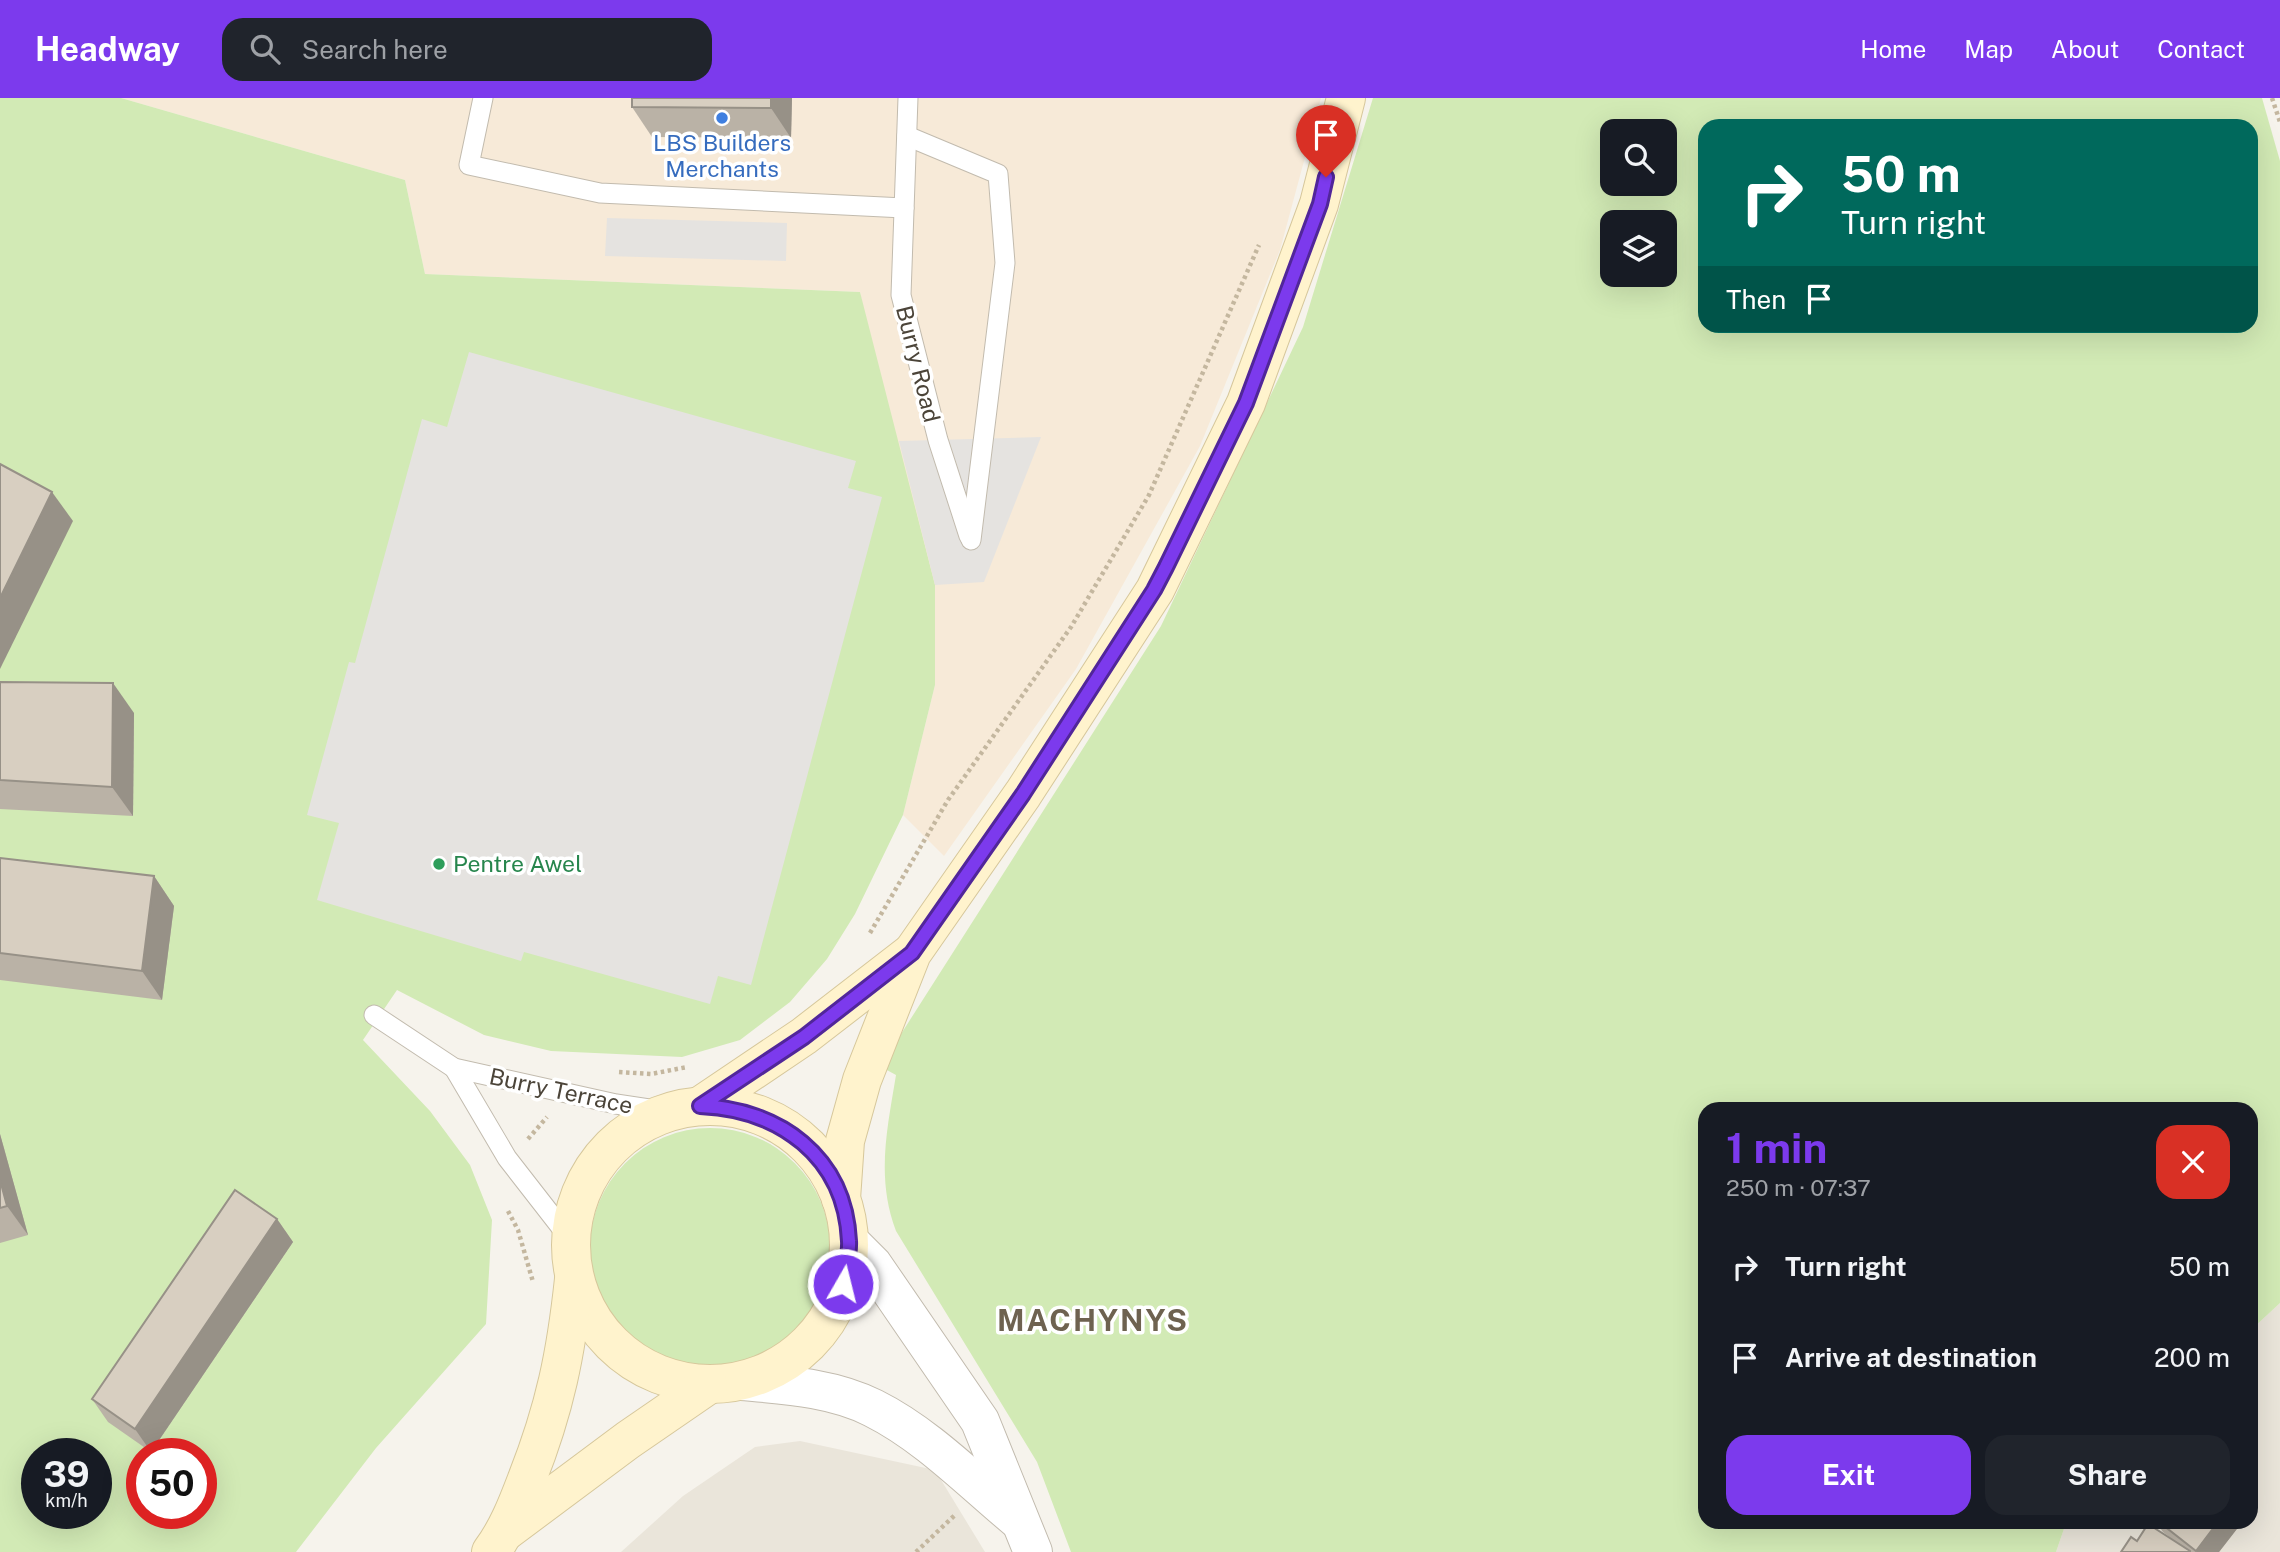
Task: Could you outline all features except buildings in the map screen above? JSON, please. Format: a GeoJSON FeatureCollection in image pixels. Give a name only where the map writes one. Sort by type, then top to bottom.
{"type":"FeatureCollection","features":[{"type":"Feature","properties":{"kind":"main road"},"geometry":{"type":"LineString","coordinates":[[499,1542],[628,1440],[725,1383],[774,1369],[803,1349],[825,1323],[843,1284],[849,1241],[841,1199],[845,1140],[862,1080],[912,953],[1023,794],[1154,590],[1246,403],[1320,204],[1346,98]]}},
{"type":"Feature","properties":{"kind":"main road"},"geometry":{"type":"LineString","coordinates":[[725,1383],[674,1380],[642,1367],[611,1344],[588,1313],[575,1278],[570,1239],[577,1202],[594,1167],[615,1143],[640,1124],[685,1109],[804,1037],[912,953]]}},
{"type":"Feature","properties":{"kind":"main road"},"geometry":{"type":"LineString","coordinates":[[685,1109],[742,1110],[762,1116],[790,1131],[821,1161],[841,1199]]}},
{"type":"Feature","properties":{"kind":"main road"},"geometry":{"type":"LineString","coordinates":[[499,1542],[550,1420],[567,1343],[575,1278]]}},
{"type":"Feature","properties":{"kind":"street"},"geometry":{"type":"LineString","coordinates":[[849,1241],[873,1265],[981,1421],[1027,1538]]}},
{"type":"Feature","properties":{"kind":"street"},"geometry":{"type":"LineString","coordinates":[[725,1383],[807,1387],[871,1406],[916,1433],[982,1490],[1027,1538]]}},
{"type":"Feature","properties":{"kind":"lane"},"geometry":{"type":"LineString","coordinates":[[482,98],[469,165],[600,192],[904,208]]}},
{"type":"Feature","properties":{"kind":"lane","name":"Burry Road"},"geometry":{"type":"LineString","coordinates":[[907,136],[998,174],[1005,263],[971,540],[938,440],[901,295],[908,98]]}},
{"type":"Feature","properties":{"kind":"lane","name":"Burry Terrace"},"geometry":{"type":"LineString","coordinates":[[374,1016],[454,1068],[555,1091],[685,1109]]}},
{"type":"Feature","properties":{"kind":"lane","name":"Burry Terrace"},"geometry":{"type":"LineString","coordinates":[[454,1068],[507,1158],[570,1239]]}},
{"type":"Feature","properties":{"kind":"path"},"geometry":{"type":"LineString","coordinates":[[2272,98],[2280,122]]}},
{"type":"Feature","properties":{"kind":"path"},"geometry":{"type":"LineString","coordinates":[[867,939],[948,800],[1070,627],[1149,495],[1262,240]]}},
{"type":"Feature","properties":{"kind":"path"},"geometry":{"type":"LineString","coordinates":[[606,1072],[651,1074],[690,1066]]}},
{"type":"Feature","properties":{"kind":"path"},"geometry":{"type":"LineString","coordinates":[[507,1158],[549,1114],[555,1091]]}},
{"type":"Feature","properties":{"kind":"path"},"geometry":{"type":"LineString","coordinates":[[506,1206],[518,1230],[535,1289]]}},
{"type":"Feature","properties":{"kind":"path"},"geometry":{"type":"LineString","coordinates":[[916,1552],[982,1490]]}},
{"type":"Feature","properties":{"kind":"shaded area"},"geometry":{"type":"Polygon","coordinates":[[[121,98],[1321,98],[1280,250],[1200,446],[1076,669],[944,856],[903,815],[935,685],[860,292],[425,274],[405,180],[121,98]]]}},
{"type":"Feature","properties":{"kind":"shaded area"},"geometry":{"type":"Polygon","coordinates":[[[607,218],[787,223],[786,261],[605,256],[607,218]]]}},
{"type":"Feature","properties":{"kind":"shaded area"},"geometry":{"type":"Polygon","coordinates":[[[469,352],[856,461],[848,488],[882,497],[751,985],[718,976],[710,1004],[524,952],[521,961],[317,900],[339,823],[307,815],[349,662],[355,663],[422,419],[447,427],[469,352]]]}},
{"type":"Feature","properties":{"kind":"shaded area"},"geometry":{"type":"Polygon","coordinates":[[[1041,437],[984,582],[935,585],[899,441],[1041,437]]]}},
{"type":"Feature","properties":{"kind":"shaded area"},"geometry":{"type":"Polygon","coordinates":[[[2280,1303],[2280,1552],[2056,1552],[2064,1529],[2258,1529],[2258,1323],[2280,1303]]]}},
{"type":"Feature","properties":{"kind":"shaded area"},"geometry":{"type":"Polygon","coordinates":[[[800,1441],[935,1470],[985,1552],[621,1552],[683,1496],[755,1447],[800,1441]]]}},
{"type":"Feature","properties":{"kind":"green space","name":"Pentre Awel"},"geometry":{"type":"Polygon","coordinates":[[[0,98],[121,98],[405,180],[425,274],[860,292],[935,585],[935,685],[903,815],[855,914],[827,959],[790,1002],[740,1040],[682,1057],[551,1051],[484,1035],[397,990],[363,1040],[430,1111],[470,1165],[492,1220],[486,1324],[376,1448],[296,1552],[0,1552],[0,98]]]}},
{"type":"Feature","properties":{"kind":"green space"},"geometry":{"type":"Polygon","coordinates":[[[1373,98],[2262,98],[2280,161],[2280,1303],[2258,1323],[2258,1102],[1698,1102],[1698,1529],[2064,1529],[2056,1552],[1071,1552],[1037,1462],[896,1231],[886,1192],[885,1154],[896,1075],[885,1069],[901,1034],[1161,626],[1303,327],[1373,98]]]}},
{"type":"Feature","properties":{"kind":"green space"},"geometry":{"type":"Polygon","coordinates":[[[710,1128],[756,1137],[795,1163],[821,1202],[830,1248],[821,1294],[795,1333],[756,1359],[710,1368],[664,1359],[625,1333],[599,1294],[590,1248],[599,1202],[625,1163],[664,1137],[710,1128]]]}},
{"type":"Feature","properties":{"kind":"place","name":"LBS Builders Merchants"},"geometry":{"type":"Point","coordinates":[722,118]}},
{"type":"Feature","properties":{"kind":"place","name":"Pentre Awel"},"geometry":{"type":"Point","coordinates":[439,864]}},
{"type":"Feature","properties":{"kind":"district","name":"MACHYNYS"},"geometry":{"type":"Point","coordinates":[1093,1321]}},
{"type":"Feature","properties":{"kind":"route"},"geometry":{"type":"LineString","coordinates":[[843,1284],[849,1241],[841,1199],[821,1161],[790,1131],[762,1116],[732,1107],[700,1106],[804,1037],[912,953],[1023,794],[1154,590],[1166,567],[1246,403],[1320,204],[1326,177]]}}]}
